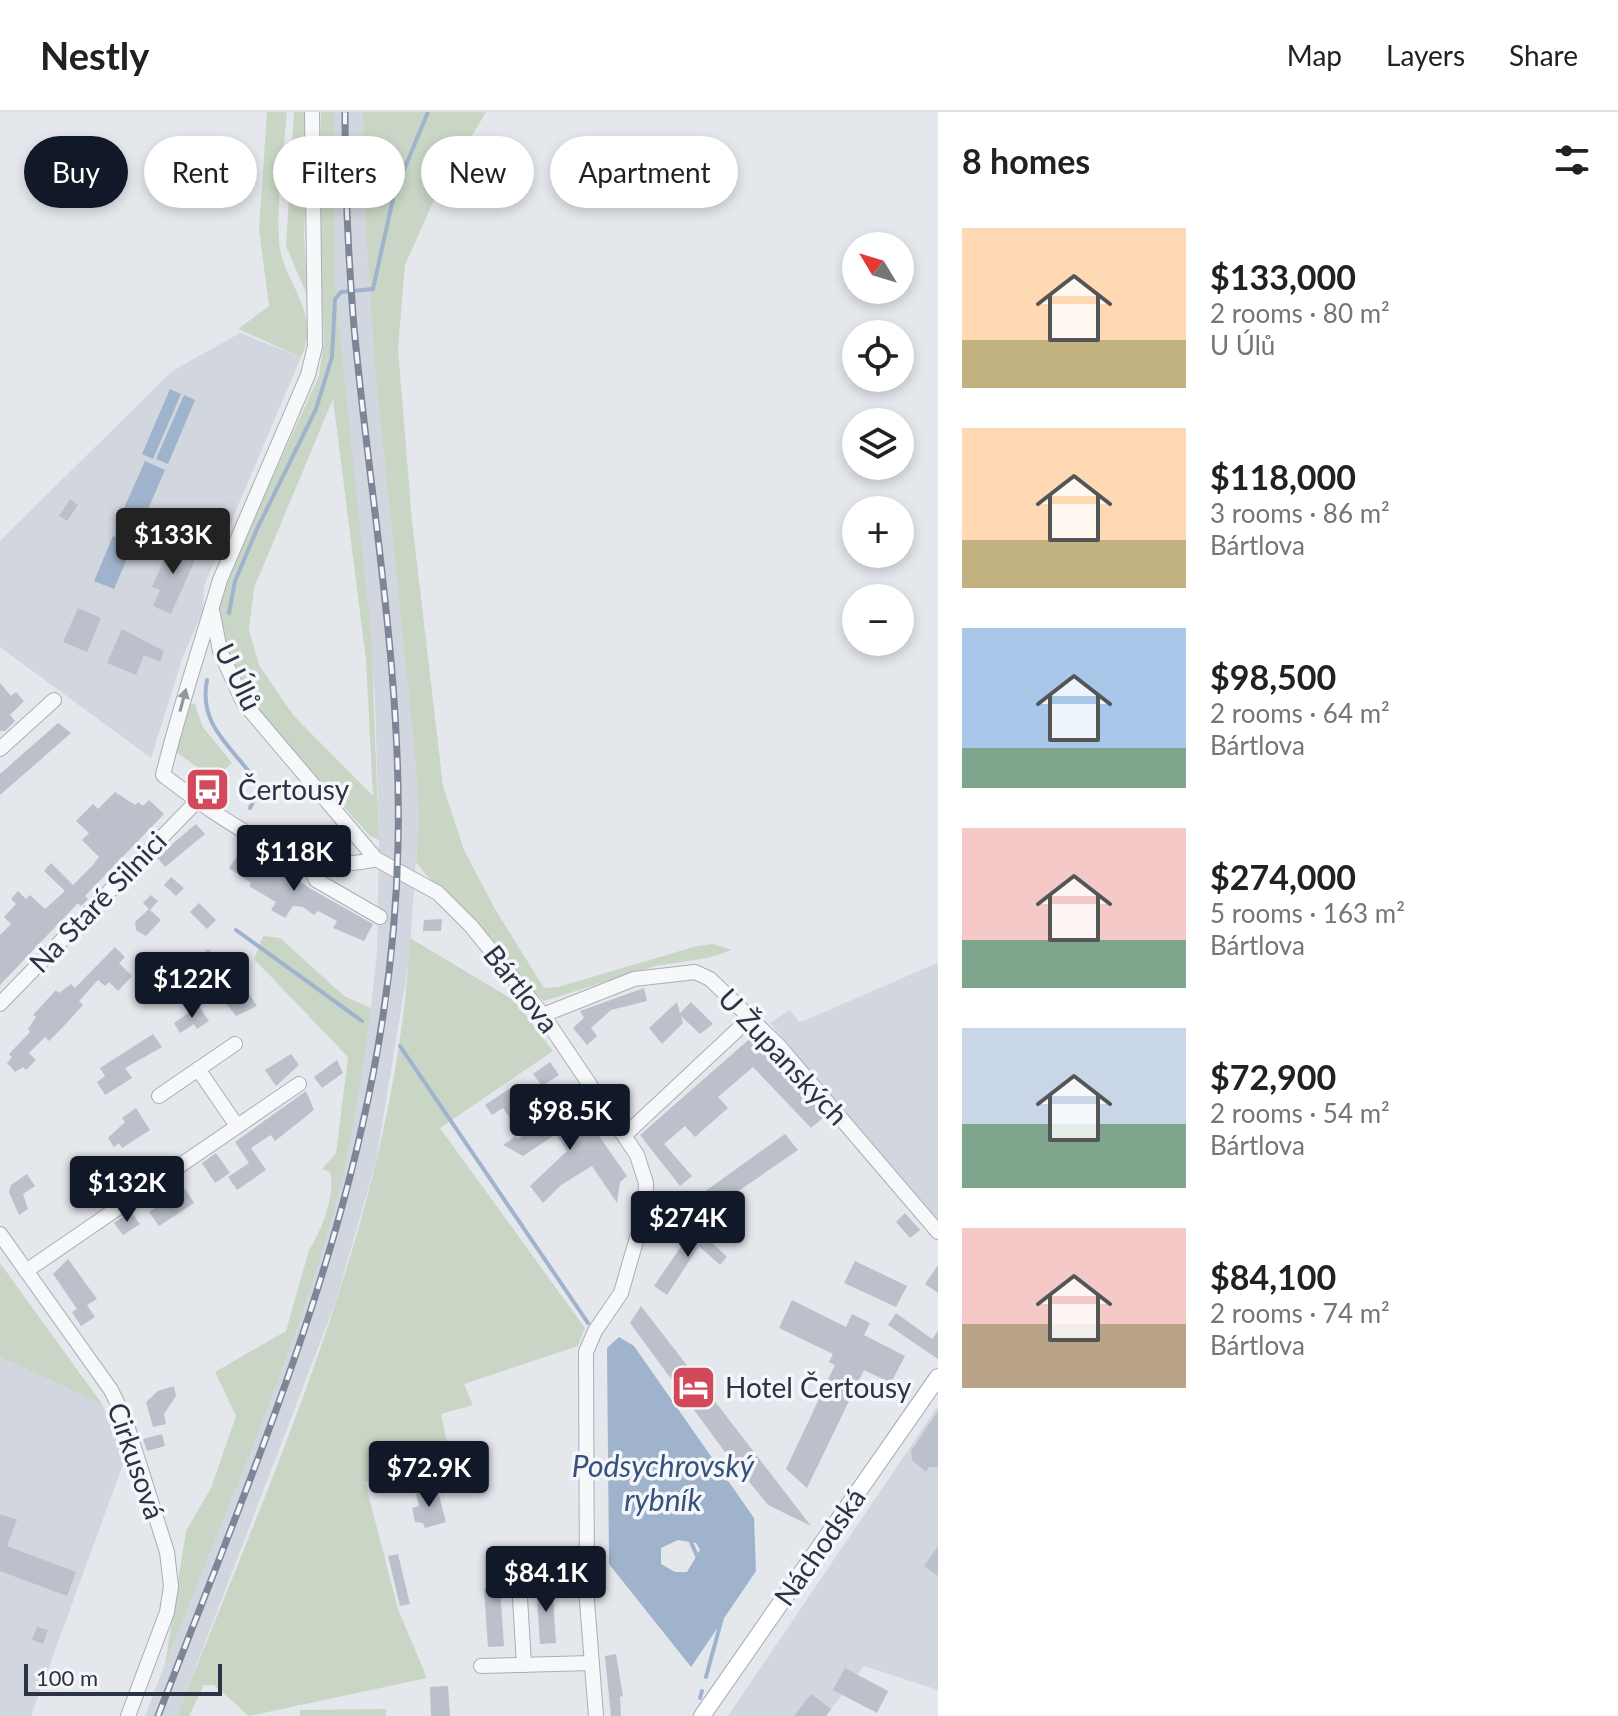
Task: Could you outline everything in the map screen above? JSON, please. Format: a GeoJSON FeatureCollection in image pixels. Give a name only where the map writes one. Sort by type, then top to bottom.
{"type":"FeatureCollection","features":[{"type":"Feature","properties":{"kind":"main road","name":"Náchodská"},"geometry":{"type":"LineString","coordinates":[[702,1716],[938,1377]]}},
{"type":"Feature","properties":{"kind":"street"},"geometry":{"type":"LineString","coordinates":[[213,614],[220,580],[302,389],[315,346],[312,112]]}},
{"type":"Feature","properties":{"kind":"street","name":"U Úlů"},"geometry":{"type":"LineString","coordinates":[[197,801],[163,775],[194,657],[213,614]]}},
{"type":"Feature","properties":{"kind":"street","name":"U Úlů"},"geometry":{"type":"LineString","coordinates":[[213,614],[220,651],[243,702],[379,861]]}},
{"type":"Feature","properties":{"kind":"street"},"geometry":{"type":"LineString","coordinates":[[0,749],[54,700]]}},
{"type":"Feature","properties":{"kind":"street"},"geometry":{"type":"LineString","coordinates":[[197,801],[280,852],[362,863],[379,861]]}},
{"type":"Feature","properties":{"kind":"street","name":"Na Staré Silnici"},"geometry":{"type":"LineString","coordinates":[[0,1004],[197,801]]}},
{"type":"Feature","properties":{"kind":"street"},"geometry":{"type":"LineString","coordinates":[[306,857],[316,880],[380,917]]}},
{"type":"Feature","properties":{"kind":"street","name":"Bártlova"},"geometry":{"type":"LineString","coordinates":[[379,861],[418,881],[457,910],[543,1015],[625,1135],[637,1155],[646,1183],[645,1210],[621,1293],[595,1331],[586,1352],[587,1601],[596,1716]]}},
{"type":"Feature","properties":{"kind":"street","name":"U Županských"},"geometry":{"type":"LineString","coordinates":[[543,1015],[634,979],[695,972],[710,979],[779,1046],[938,1232]]}},
{"type":"Feature","properties":{"kind":"street"},"geometry":{"type":"LineString","coordinates":[[625,1135],[750,1018]]}},
{"type":"Feature","properties":{"kind":"street"},"geometry":{"type":"LineString","coordinates":[[159,1096],[235,1044]]}},
{"type":"Feature","properties":{"kind":"street"},"geometry":{"type":"LineString","coordinates":[[198,1069],[237,1126]]}},
{"type":"Feature","properties":{"kind":"street"},"geometry":{"type":"LineString","coordinates":[[26,1271],[299,1084]]}},
{"type":"Feature","properties":{"kind":"street","name":"Cirkusová"},"geometry":{"type":"LineString","coordinates":[[0,1234],[111,1390],[125,1419],[167,1552],[171,1586],[167,1612],[128,1716]]}},
{"type":"Feature","properties":{"kind":"street"},"geometry":{"type":"LineString","coordinates":[[519,1581],[524,1665]]}},
{"type":"Feature","properties":{"kind":"street"},"geometry":{"type":"LineString","coordinates":[[481,1666],[592,1663]]}},
{"type":"Feature","properties":{"kind":"shaded area"},"geometry":{"type":"Polygon","coordinates":[[[334,112],[363,112],[363,136],[334,136],[334,112]]]}},
{"type":"Feature","properties":{"kind":"shaded area"},"geometry":{"type":"Polygon","coordinates":[[[335,208],[364,208],[375,369],[419,817],[409,961],[376,1161],[336,1301],[177,1716],[145,1716],[308,1291],[347,1155],[371,1008],[377,951],[379,840],[375,698],[335,288],[335,208]]]}},
{"type":"Feature","properties":{"kind":"shaded area"},"geometry":{"type":"Polygon","coordinates":[[[240,333],[301,357],[204,586],[203,611],[183,656],[151,758],[0,647],[0,541],[172,371],[240,333]]]}},
{"type":"Feature","properties":{"kind":"shaded area"},"geometry":{"type":"Polygon","coordinates":[[[937,963],[938,1220],[770,1023],[790,1010],[799,1022],[806,1020],[937,963]]]}},
{"type":"Feature","properties":{"kind":"shaded area"},"geometry":{"type":"Polygon","coordinates":[[[0,1357],[102,1404],[126,1456],[31,1716],[0,1716],[0,1357]]]}},
{"type":"Feature","properties":{"kind":"shaded area"},"geometry":{"type":"Polygon","coordinates":[[[938,1406],[938,1690],[864,1666],[826,1716],[728,1716],[938,1406]]]}},
{"type":"Feature","properties":{"kind":"green space"},"geometry":{"type":"Polygon","coordinates":[[[267,112],[287,112],[285,136],[273,136],[273,208],[279,208],[281,254],[306,317],[306,343],[301,357],[238,329],[269,306],[259,229],[267,112]]]}},
{"type":"Feature","properties":{"kind":"green space"},"geometry":{"type":"Polygon","coordinates":[[[294,112],[309,112],[308,136],[293,136],[294,112]]]}},
{"type":"Feature","properties":{"kind":"green space"},"geometry":{"type":"Polygon","coordinates":[[[321,112],[334,112],[334,136],[320,136],[321,112]]]}},
{"type":"Feature","properties":{"kind":"green space"},"geometry":{"type":"Polygon","coordinates":[[[363,112],[486,112],[472,136],[421,136],[421,208],[430,208],[405,265],[398,349],[412,521],[443,786],[464,850],[495,909],[544,988],[558,987],[697,946],[713,944],[732,950],[708,958],[655,966],[544,1001],[529,987],[491,938],[416,862],[419,817],[415,756],[375,369],[364,208],[405,208],[405,136],[363,136],[363,112]]]}},
{"type":"Feature","properties":{"kind":"green space"},"geometry":{"type":"Polygon","coordinates":[[[288,208],[305,208],[307,295],[286,246],[288,208]]]}},
{"type":"Feature","properties":{"kind":"green space"},"geometry":{"type":"Polygon","coordinates":[[[318,208],[335,208],[335,288],[371,634],[379,840],[370,836],[301,760],[254,701],[236,670],[224,639],[219,609],[226,579],[319,376],[324,341],[318,208]],[[333,399],[254,588],[249,630],[259,665],[293,715],[373,796],[366,660],[333,399]]]}},
{"type":"Feature","properties":{"kind":"green space"},"geometry":{"type":"Polygon","coordinates":[[[189,704],[195,704],[202,726],[232,763],[214,779],[176,752],[189,704]]]}},
{"type":"Feature","properties":{"kind":"green space"},"geometry":{"type":"Polygon","coordinates":[[[263,936],[280,938],[344,996],[371,1008],[343,1174],[312,1283],[273,1393],[165,1665],[186,1531],[211,1488],[236,1416],[215,1372],[286,1331],[309,1250],[322,1223],[331,1191],[330,1172],[322,1169],[336,1153],[348,1057],[254,959],[263,936]]]}},
{"type":"Feature","properties":{"kind":"green space"},"geometry":{"type":"Polygon","coordinates":[[[410,938],[515,1001],[553,1051],[440,1128],[585,1328],[578,1346],[464,1384],[473,1405],[441,1414],[450,1457],[365,1482],[398,1609],[427,1678],[249,1716],[214,1685],[204,1685],[189,1716],[177,1716],[290,1432],[356,1237],[381,1138],[400,1039],[410,938]]]}},
{"type":"Feature","properties":{"kind":"green space"},"geometry":{"type":"Polygon","coordinates":[[[0,1263],[102,1404],[0,1357],[0,1263]]]}},
{"type":"Feature","properties":{"kind":"green space"},"geometry":{"type":"Polygon","coordinates":[[[386,1709],[386,1716],[300,1716],[300,1710],[386,1709]]]}},
{"type":"Feature","properties":{"kind":"water"},"geometry":{"type":"Polygon","coordinates":[[[170,389],[181,394],[153,459],[142,454],[170,389]]]}},
{"type":"Feature","properties":{"kind":"water"},"geometry":{"type":"Polygon","coordinates":[[[184,395],[195,400],[168,464],[156,459],[184,395]]]}},
{"type":"Feature","properties":{"kind":"water"},"geometry":{"type":"Polygon","coordinates":[[[145,461],[165,470],[138,532],[117,524],[145,461]]]}},
{"type":"Feature","properties":{"kind":"water"},"geometry":{"type":"Polygon","coordinates":[[[113,536],[133,544],[114,589],[94,581],[113,536]]]}},
{"type":"Feature","properties":{"kind":"water","name":"Podsychrovský rybník"},"geometry":{"type":"Polygon","coordinates":[[[619,1337],[634,1346],[754,1518],[756,1571],[691,1667],[609,1564],[607,1348],[619,1337]],[[678,1540],[661,1548],[661,1564],[675,1572],[687,1572],[700,1550],[696,1543],[678,1540]]]}},
{"type":"Feature","properties":{"kind":"building"},"geometry":{"type":"Polygon","coordinates":[[[70,499],[78,505],[67,521],[59,516],[70,499]]]}},
{"type":"Feature","properties":{"kind":"building"},"geometry":{"type":"Polygon","coordinates":[[[172,541],[198,553],[171,614],[153,606],[160,590],[152,587],[172,541]]]}},
{"type":"Feature","properties":{"kind":"building"},"geometry":{"type":"Polygon","coordinates":[[[78,608],[101,618],[87,652],[63,642],[78,608]]]}},
{"type":"Feature","properties":{"kind":"building"},"geometry":{"type":"Polygon","coordinates":[[[122,629],[164,651],[160,662],[144,655],[136,675],[107,663],[122,629]]]}},
{"type":"Feature","properties":{"kind":"building"},"geometry":{"type":"Polygon","coordinates":[[[0,683],[11,696],[16,692],[24,701],[10,715],[15,721],[5,731],[0,731],[0,683]]]}},
{"type":"Feature","properties":{"kind":"building"},"geometry":{"type":"Polygon","coordinates":[[[58,723],[71,733],[0,795],[0,774],[58,723]]]}},
{"type":"Feature","properties":{"kind":"building"},"geometry":{"type":"Polygon","coordinates":[[[115,792],[135,805],[138,802],[143,806],[149,800],[164,814],[85,896],[88,899],[81,906],[78,903],[0,985],[0,935],[11,924],[4,917],[16,904],[11,899],[18,891],[26,899],[30,895],[45,909],[65,891],[44,871],[51,863],[73,885],[93,865],[99,857],[82,840],[89,833],[76,821],[93,804],[98,809],[115,792]]]}},
{"type":"Feature","properties":{"kind":"building"},"geometry":{"type":"Polygon","coordinates":[[[196,824],[205,834],[165,867],[157,857],[196,824]]]}},
{"type":"Feature","properties":{"kind":"building"},"geometry":{"type":"Polygon","coordinates":[[[246,843],[311,889],[373,924],[364,941],[333,928],[337,921],[318,911],[314,915],[303,907],[293,906],[285,918],[271,910],[276,902],[249,886],[251,883],[229,868],[246,843]]]}},
{"type":"Feature","properties":{"kind":"building"},"geometry":{"type":"Polygon","coordinates":[[[171,877],[184,888],[176,896],[164,885],[171,877]]]}},
{"type":"Feature","properties":{"kind":"building"},"geometry":{"type":"Polygon","coordinates":[[[151,895],[158,901],[150,910],[161,920],[146,936],[136,930],[135,922],[149,909],[143,903],[151,895]]]}},
{"type":"Feature","properties":{"kind":"building"},"geometry":{"type":"Polygon","coordinates":[[[199,903],[216,920],[207,929],[190,912],[199,903]]]}},
{"type":"Feature","properties":{"kind":"building"},"geometry":{"type":"Polygon","coordinates":[[[442,919],[441,931],[423,931],[424,920],[442,919]]]}},
{"type":"Feature","properties":{"kind":"building"},"geometry":{"type":"Polygon","coordinates":[[[115,947],[125,957],[119,963],[132,976],[118,991],[109,982],[105,986],[98,980],[79,1001],[83,1005],[62,1028],[49,1041],[45,1037],[29,1053],[36,1060],[26,1070],[23,1067],[15,1072],[7,1063],[12,1057],[9,1054],[30,1032],[28,1029],[36,1017],[33,1015],[56,990],[59,993],[71,984],[75,988],[115,947]]]}},
{"type":"Feature","properties":{"kind":"building"},"geometry":{"type":"Polygon","coordinates":[[[208,949],[219,960],[215,964],[217,966],[201,978],[190,967],[208,949]]]}},
{"type":"Feature","properties":{"kind":"building"},"geometry":{"type":"Polygon","coordinates":[[[243,984],[257,1006],[236,1016],[218,993],[230,985],[234,990],[243,984]]]}},
{"type":"Feature","properties":{"kind":"building"},"geometry":{"type":"Polygon","coordinates":[[[644,988],[647,1001],[611,1010],[591,1028],[597,1036],[587,1045],[573,1028],[584,1018],[580,1011],[644,988]]]}},
{"type":"Feature","properties":{"kind":"building"},"geometry":{"type":"Polygon","coordinates":[[[677,1002],[680,1013],[691,1002],[713,1024],[700,1034],[681,1016],[683,1023],[662,1044],[649,1028],[677,1002]]]}},
{"type":"Feature","properties":{"kind":"building"},"geometry":{"type":"Polygon","coordinates":[[[199,1006],[209,1021],[197,1029],[194,1024],[180,1033],[174,1023],[199,1006]]]}},
{"type":"Feature","properties":{"kind":"building"},"geometry":{"type":"Polygon","coordinates":[[[153,1034],[162,1047],[125,1068],[132,1078],[105,1095],[97,1082],[105,1076],[100,1068],[153,1034]]]}},
{"type":"Feature","properties":{"kind":"building"},"geometry":{"type":"Polygon","coordinates":[[[754,1035],[825,1116],[811,1128],[753,1067],[718,1097],[728,1108],[695,1137],[685,1126],[664,1144],[692,1176],[680,1186],[640,1135],[754,1035]]]}},
{"type":"Feature","properties":{"kind":"building"},"geometry":{"type":"Polygon","coordinates":[[[291,1054],[299,1065],[276,1086],[265,1070],[291,1054]]]}},
{"type":"Feature","properties":{"kind":"building"},"geometry":{"type":"Polygon","coordinates":[[[337,1060],[343,1073],[322,1088],[314,1077],[337,1060]]]}},
{"type":"Feature","properties":{"kind":"building"},"geometry":{"type":"Polygon","coordinates":[[[550,1062],[559,1075],[542,1086],[533,1074],[550,1062]]]}},
{"type":"Feature","properties":{"kind":"building"},"geometry":{"type":"Polygon","coordinates":[[[512,1087],[521,1111],[510,1118],[503,1108],[492,1115],[485,1105],[512,1087]]]}},
{"type":"Feature","properties":{"kind":"building"},"geometry":{"type":"Polygon","coordinates":[[[306,1091],[314,1110],[275,1141],[271,1135],[251,1148],[266,1170],[237,1190],[228,1177],[249,1163],[235,1142],[306,1091]]]}},
{"type":"Feature","properties":{"kind":"building"},"geometry":{"type":"Polygon","coordinates":[[[573,1099],[627,1176],[620,1182],[617,1203],[592,1166],[561,1185],[543,1203],[530,1186],[567,1151],[556,1134],[523,1156],[503,1145],[515,1137],[518,1139],[573,1099]]]}},
{"type":"Feature","properties":{"kind":"building"},"geometry":{"type":"Polygon","coordinates":[[[136,1108],[150,1130],[122,1148],[119,1143],[114,1147],[108,1138],[125,1122],[122,1118],[136,1108]]]}},
{"type":"Feature","properties":{"kind":"building"},"geometry":{"type":"Polygon","coordinates":[[[785,1134],[798,1150],[705,1214],[693,1200],[785,1134]]]}},
{"type":"Feature","properties":{"kind":"building"},"geometry":{"type":"Polygon","coordinates":[[[216,1153],[230,1173],[215,1183],[202,1163],[216,1153]]]}},
{"type":"Feature","properties":{"kind":"building"},"geometry":{"type":"Polygon","coordinates":[[[133,1162],[143,1176],[109,1199],[99,1185],[133,1162]]]}},
{"type":"Feature","properties":{"kind":"building"},"geometry":{"type":"Polygon","coordinates":[[[27,1174],[35,1186],[23,1194],[28,1209],[19,1215],[9,1192],[11,1185],[27,1174]]]}},
{"type":"Feature","properties":{"kind":"building"},"geometry":{"type":"Polygon","coordinates":[[[179,1179],[194,1203],[159,1226],[149,1212],[176,1194],[170,1184],[179,1179]]]}},
{"type":"Feature","properties":{"kind":"building"},"geometry":{"type":"Polygon","coordinates":[[[131,1212],[140,1224],[123,1235],[114,1223],[131,1212]]]}},
{"type":"Feature","properties":{"kind":"building"},"geometry":{"type":"Polygon","coordinates":[[[905,1213],[920,1230],[910,1238],[896,1222],[905,1213]]]}},
{"type":"Feature","properties":{"kind":"building"},"geometry":{"type":"Polygon","coordinates":[[[695,1226],[727,1257],[720,1265],[699,1246],[667,1295],[654,1286],[695,1226]]]}},
{"type":"Feature","properties":{"kind":"building"},"geometry":{"type":"Polygon","coordinates":[[[68,1259],[97,1299],[87,1305],[95,1317],[81,1326],[72,1312],[77,1309],[53,1274],[68,1259]]]}},
{"type":"Feature","properties":{"kind":"building"},"geometry":{"type":"Polygon","coordinates":[[[855,1261],[907,1286],[896,1307],[844,1283],[855,1261]]]}},
{"type":"Feature","properties":{"kind":"building"},"geometry":{"type":"Polygon","coordinates":[[[938,1265],[938,1293],[925,1284],[938,1265]]]}},
{"type":"Feature","properties":{"kind":"building"},"geometry":{"type":"Polygon","coordinates":[[[792,1300],[846,1327],[852,1314],[870,1323],[864,1335],[905,1356],[891,1383],[864,1370],[807,1488],[786,1469],[835,1365],[829,1362],[833,1354],[779,1328],[792,1300]]]}},
{"type":"Feature","properties":{"kind":"building"},"geometry":{"type":"Polygon","coordinates":[[[641,1306],[811,1526],[768,1505],[725,1452],[630,1323],[641,1306]]]}},
{"type":"Feature","properties":{"kind":"building"},"geometry":{"type":"Polygon","coordinates":[[[896,1313],[932,1339],[938,1331],[938,1359],[888,1325],[896,1313]]]}},
{"type":"Feature","properties":{"kind":"building"},"geometry":{"type":"Polygon","coordinates":[[[174,1386],[176,1396],[164,1414],[166,1424],[153,1427],[146,1402],[158,1391],[174,1386]]]}},
{"type":"Feature","properties":{"kind":"building"},"geometry":{"type":"Polygon","coordinates":[[[938,1411],[938,1467],[929,1467],[926,1472],[912,1460],[911,1451],[938,1411]]]}},
{"type":"Feature","properties":{"kind":"building"},"geometry":{"type":"Polygon","coordinates":[[[162,1434],[165,1446],[147,1451],[143,1439],[162,1434]]]}},
{"type":"Feature","properties":{"kind":"building"},"geometry":{"type":"Polygon","coordinates":[[[437,1488],[446,1522],[425,1528],[423,1523],[415,1522],[412,1508],[419,1506],[416,1494],[437,1488]]]}},
{"type":"Feature","properties":{"kind":"building"},"geometry":{"type":"Polygon","coordinates":[[[0,1514],[17,1520],[7,1546],[76,1572],[67,1596],[0,1571],[0,1514]]]}},
{"type":"Feature","properties":{"kind":"building"},"geometry":{"type":"Polygon","coordinates":[[[938,1546],[938,1576],[924,1566],[938,1546]]]}},
{"type":"Feature","properties":{"kind":"building"},"geometry":{"type":"Polygon","coordinates":[[[398,1554],[410,1604],[400,1606],[388,1556],[398,1554]]]}},
{"type":"Feature","properties":{"kind":"building"},"geometry":{"type":"Polygon","coordinates":[[[552,1584],[556,1643],[540,1644],[536,1585],[552,1584]]]}},
{"type":"Feature","properties":{"kind":"building"},"geometry":{"type":"Polygon","coordinates":[[[500,1587],[504,1646],[488,1647],[484,1589],[500,1587]]]}},
{"type":"Feature","properties":{"kind":"building"},"geometry":{"type":"Polygon","coordinates":[[[37,1627],[48,1630],[43,1644],[32,1640],[37,1627]]]}},
{"type":"Feature","properties":{"kind":"building"},"geometry":{"type":"Polygon","coordinates":[[[616,1654],[623,1696],[620,1697],[621,1716],[611,1716],[605,1656],[616,1654]]]}},
{"type":"Feature","properties":{"kind":"building"},"geometry":{"type":"Polygon","coordinates":[[[845,1668],[888,1691],[877,1713],[833,1690],[845,1668]]]}},
{"type":"Feature","properties":{"kind":"building"},"geometry":{"type":"Polygon","coordinates":[[[448,1686],[450,1716],[431,1716],[430,1687],[448,1686]]]}},
{"type":"Feature","properties":{"kind":"building"},"geometry":{"type":"Polygon","coordinates":[[[811,1694],[831,1709],[826,1716],[794,1716],[811,1694]]]}},
{"type":"Feature","properties":{"kind":"waterway"},"geometry":{"type":"LineString","coordinates":[[229,613],[235,581],[257,529],[316,409],[332,357],[335,299],[341,292],[373,289],[394,194],[428,112]]}},
{"type":"Feature","properties":{"kind":"waterway"},"geometry":{"type":"LineString","coordinates":[[207,680],[207,710],[212,723],[255,780],[258,792],[250,808]]}},
{"type":"Feature","properties":{"kind":"waterway"},"geometry":{"type":"LineString","coordinates":[[236,930],[362,1021]]}},
{"type":"Feature","properties":{"kind":"waterway"},"geometry":{"type":"LineString","coordinates":[[400,1046],[588,1323]]}},
{"type":"Feature","properties":{"kind":"waterway"},"geometry":{"type":"LineString","coordinates":[[690,1540],[698,1558]]}},
{"type":"Feature","properties":{"kind":"waterway"},"geometry":{"type":"LineString","coordinates":[[706,1677],[722,1618]]}},
{"type":"Feature","properties":{"kind":"waterway"},"geometry":{"type":"LineString","coordinates":[[700,1698],[702,1691]]}},
{"type":"Feature","properties":{"kind":"railway"},"geometry":{"type":"LineString","coordinates":[[158,1716],[281,1397],[317,1291],[348,1183],[373,1073],[390,961],[398,845],[395,715],[384,585],[354,327],[347,220],[345,112]]}},
{"type":"Feature","properties":{"kind":"place","name":"Čertousy"},"geometry":{"type":"Point","coordinates":[207,790]}},
{"type":"Feature","properties":{"kind":"place","name":"Hotel Čertousy"},"geometry":{"type":"Point","coordinates":[694,1388]}}]}
